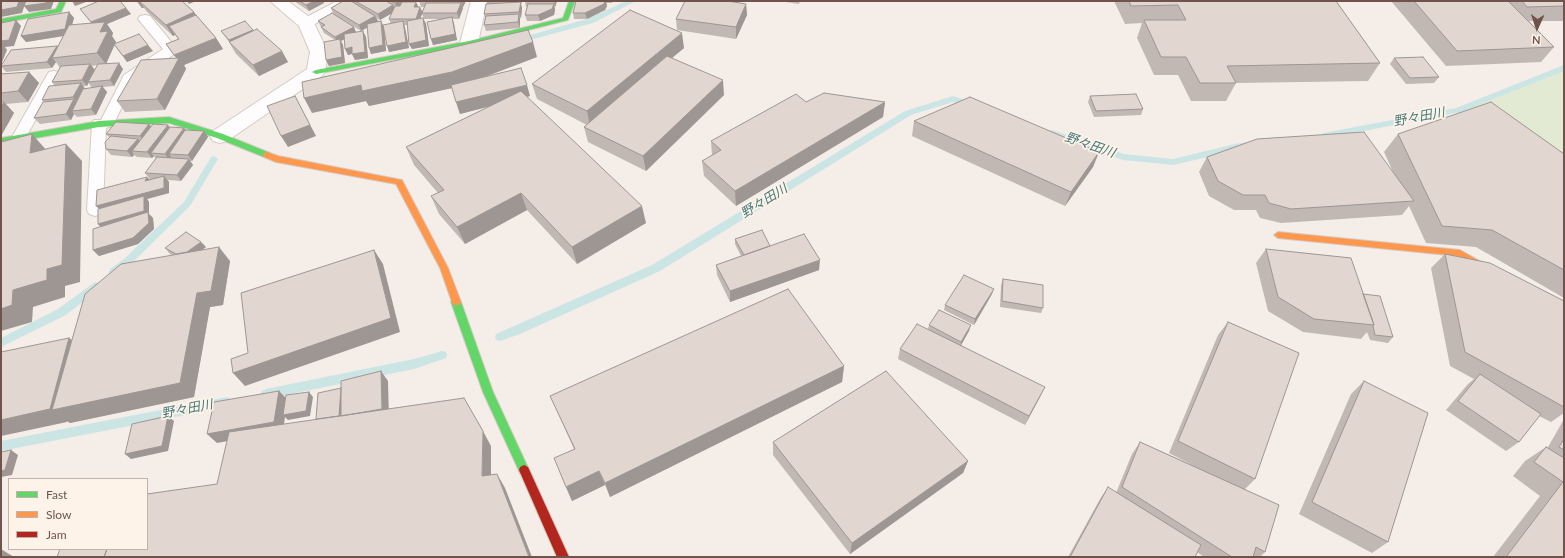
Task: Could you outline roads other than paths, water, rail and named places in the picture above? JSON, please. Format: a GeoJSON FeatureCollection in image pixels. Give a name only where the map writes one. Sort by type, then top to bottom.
{"type":"FeatureCollection","features":[{"type":"Feature","properties":{"kind":"street"},"geometry":{"type":"LineString","coordinates":[[1,21],[59,12],[63,1]]}},
{"type":"Feature","properties":{"kind":"street"},"geometry":{"type":"LineString","coordinates":[[278,1],[306,23],[319,52],[316,72]]}},
{"type":"Feature","properties":{"kind":"street"},"geometry":{"type":"LineString","coordinates":[[469,43],[479,1]]}},
{"type":"Feature","properties":{"kind":"street"},"geometry":{"type":"LineString","coordinates":[[220,136],[316,72],[469,43],[566,19],[572,1]]}},
{"type":"Feature","properties":{"kind":"street"},"geometry":{"type":"LineString","coordinates":[[1,140],[103,124],[169,120],[220,136],[276,159],[399,182],[444,268],[488,392],[563,557]]}},
{"type":"Feature","properties":{"kind":"street"},"geometry":{"type":"LineString","coordinates":[[1278,235],[1460,253],[1506,280]]}},
{"type":"Feature","properties":{"kind":"lane"},"geometry":{"type":"LineString","coordinates":[[306,23],[346,1]]}},
{"type":"Feature","properties":{"kind":"lane"},"geometry":{"type":"LineString","coordinates":[[95,210],[103,124],[129,78],[171,50],[145,19]]}},
{"type":"Feature","properties":{"kind":"lane"},"geometry":{"type":"LineString","coordinates":[[19,138],[54,75]]}},
{"type":"Feature","properties":{"kind":"waterway"},"geometry":{"type":"LineString","coordinates":[[519,41],[590,21],[632,1]]}},
{"type":"Feature","properties":{"kind":"waterway","name":"野々田川"},"geometry":{"type":"LineString","coordinates":[[1323,136],[1458,110],[1564,68]]}},
{"type":"Feature","properties":{"kind":"waterway","name":"野々田川"},"geometry":{"type":"LineString","coordinates":[[500,337],[656,268],[908,113],[953,99],[971,105]]}},
{"type":"Feature","properties":{"kind":"waterway","name":"野々田川"},"geometry":{"type":"LineString","coordinates":[[1052,133],[1123,157],[1173,162],[1248,145]]}},
{"type":"Feature","properties":{"kind":"waterway"},"geometry":{"type":"LineString","coordinates":[[114,272],[127,262],[187,204],[214,159]]}},
{"type":"Feature","properties":{"kind":"waterway"},"geometry":{"type":"LineString","coordinates":[[1,343],[62,312],[95,286]]}},
{"type":"Feature","properties":{"kind":"waterway","name":"野々田川"},"geometry":{"type":"LineString","coordinates":[[266,394],[414,364],[442,355]]}},
{"type":"Feature","properties":{"kind":"waterway","name":"野々田川"},"geometry":{"type":"LineString","coordinates":[[1,446],[227,402]]}}]}
